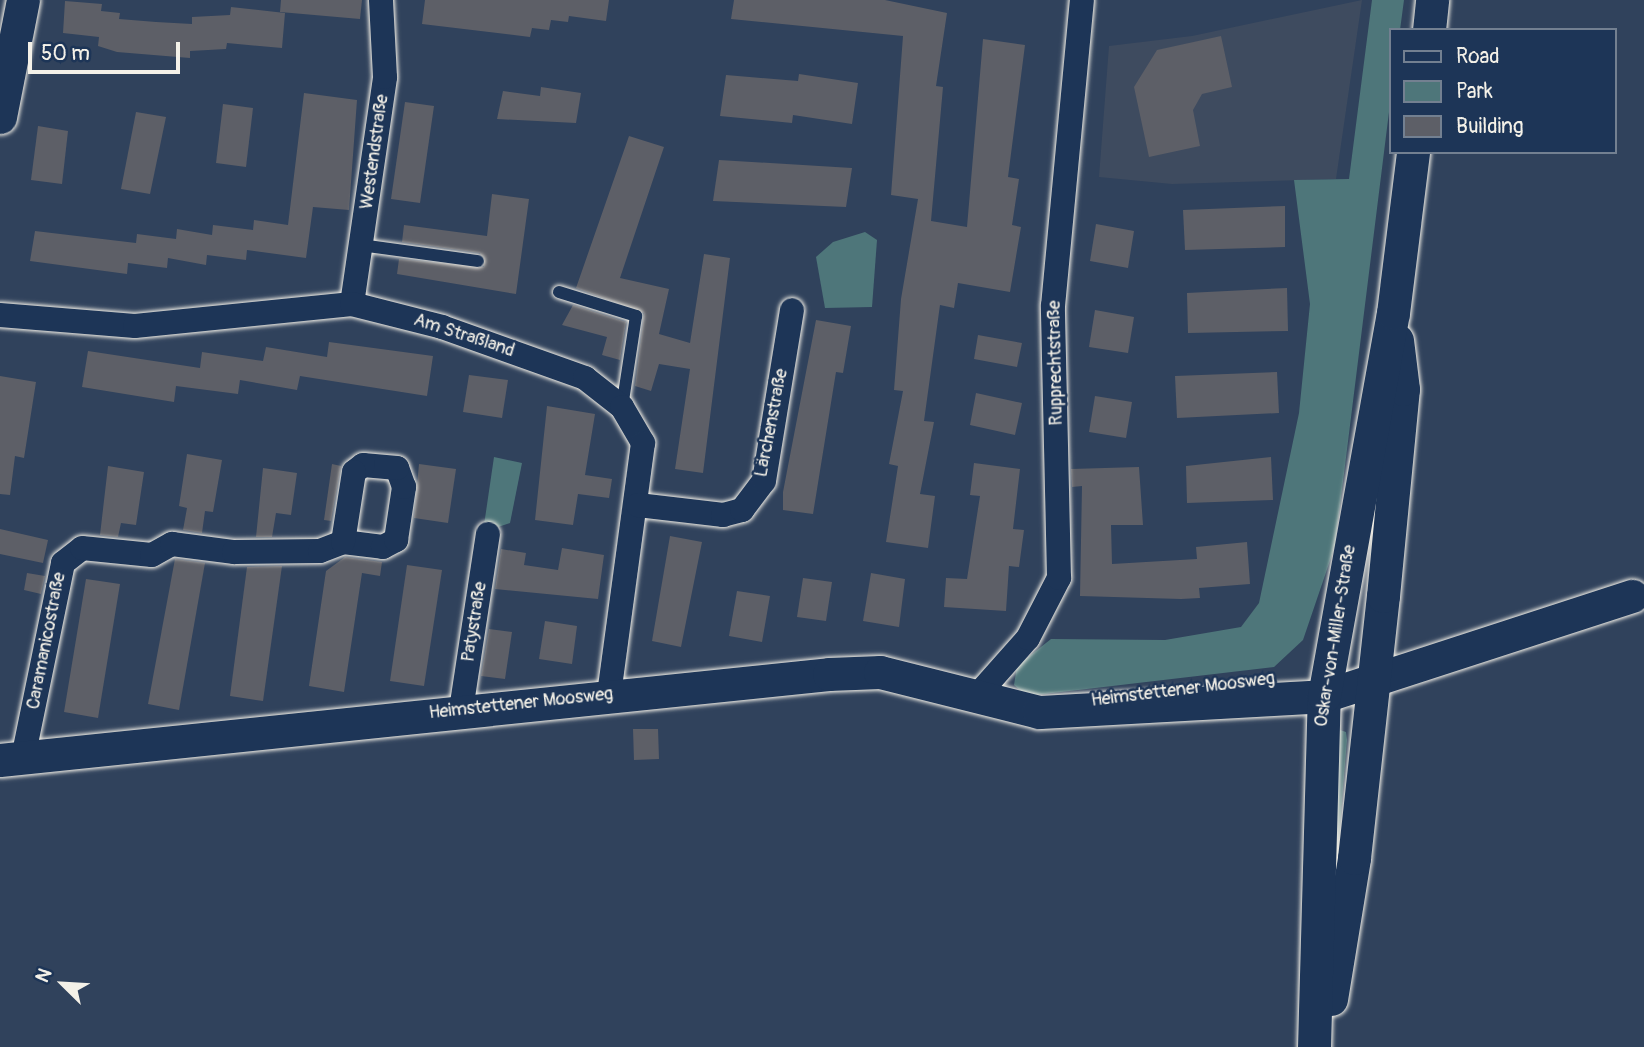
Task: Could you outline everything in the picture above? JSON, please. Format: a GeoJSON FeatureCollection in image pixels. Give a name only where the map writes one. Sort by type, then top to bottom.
{"type":"FeatureCollection","features":[{"type":"Feature","properties":{"kind":"main road"},"geometry":{"type":"LineString","coordinates":[[2,100],[23,0]]}},
{"type":"Feature","properties":{"kind":"main road"},"geometry":{"type":"LineString","coordinates":[[1429,28],[1433,0]]}},
{"type":"Feature","properties":{"kind":"main road","name":"Oskar-von-Miller-Straße"},"geometry":{"type":"LineString","coordinates":[[1314,1047],[1325,684],[1393,313],[1413,154]]}},
{"type":"Feature","properties":{"kind":"main road","name":"Oskar-von-Miller-Straße"},"geometry":{"type":"LineString","coordinates":[[1321,1047],[1354,858],[1403,389],[1393,313]]}},
{"type":"Feature","properties":{"kind":"main road"},"geometry":{"type":"LineString","coordinates":[[1375,665],[1472,627],[1638,594]]}},
{"type":"Feature","properties":{"kind":"main road","name":"Heimstettener Moosweg"},"geometry":{"type":"LineString","coordinates":[[12,759],[609,694],[880,672],[974,699],[1039,712],[1325,684],[1375,665]]}},
{"type":"Feature","properties":{"kind":"street","name":"Westendstraße"},"geometry":{"type":"LineString","coordinates":[[352,304],[385,76],[382,0]]}},
{"type":"Feature","properties":{"kind":"street","name":"Rupprechtstraße"},"geometry":{"type":"LineString","coordinates":[[974,699],[1038,624],[1059,578],[1053,306],[1082,0]]}},
{"type":"Feature","properties":{"kind":"street","name":"Am Straßland"},"geometry":{"type":"LineString","coordinates":[[0,315],[135,326],[352,304],[442,327],[585,378],[622,407],[643,443],[638,505],[609,694]]}},
{"type":"Feature","properties":{"kind":"street","name":"Lärchenstraße"},"geometry":{"type":"LineString","coordinates":[[638,505],[723,515],[742,510],[764,481],[792,310]]}},
{"type":"Feature","properties":{"kind":"street","name":"Patystraße"},"geometry":{"type":"LineString","coordinates":[[461,710],[488,534]]}},
{"type":"Feature","properties":{"kind":"street","name":"Caramanicostraße"},"geometry":{"type":"LineString","coordinates":[[12,759],[63,563],[82,548],[152,555],[172,544],[320,551],[343,541]]}},
{"type":"Feature","properties":{"kind":"lane"},"geometry":{"type":"LineString","coordinates":[[361,245],[478,261]]}},
{"type":"Feature","properties":{"kind":"lane"},"geometry":{"type":"LineString","coordinates":[[559,292],[636,316],[622,407]]}},
{"type":"Feature","properties":{"kind":"shaded area"},"geometry":{"type":"Polygon","coordinates":[[[1362,0],[1336,179],[1172,184],[1099,177],[1109,46],[1192,36],[1362,0]]]}},
{"type":"Feature","properties":{"kind":"green space"},"geometry":{"type":"Polygon","coordinates":[[[1372,0],[1404,0],[1400,28],[1388,28],[1388,120],[1335,546],[1303,640],[1274,667],[1027,696],[1014,685],[1017,666],[1051,639],[1165,640],[1241,627],[1259,603],[1299,413],[1310,304],[1294,180],[1349,179],[1372,0]]]}},
{"type":"Feature","properties":{"kind":"green space"},"geometry":{"type":"Polygon","coordinates":[[[865,232],[877,240],[872,307],[825,308],[816,257],[833,242],[865,232]]]}},
{"type":"Feature","properties":{"kind":"green space"},"geometry":{"type":"Polygon","coordinates":[[[494,457],[522,463],[510,523],[483,532],[494,457]]]}},
{"type":"Feature","properties":{"kind":"green space"},"geometry":{"type":"Polygon","coordinates":[[[1334,728],[1346,732],[1347,740],[1335,887],[1334,728]]]}},
{"type":"Feature","properties":{"kind":"building"},"geometry":{"type":"Polygon","coordinates":[[[281,0],[362,0],[360,19],[280,12],[281,0]]]}},
{"type":"Feature","properties":{"kind":"building"},"geometry":{"type":"Polygon","coordinates":[[[425,0],[609,0],[606,21],[569,16],[568,22],[551,20],[549,30],[532,28],[530,37],[422,24],[425,0]]]}},
{"type":"Feature","properties":{"kind":"building"},"geometry":{"type":"Polygon","coordinates":[[[734,0],[885,0],[947,13],[936,86],[943,87],[931,221],[967,227],[983,39],[1025,45],[1008,177],[1019,179],[1012,225],[1021,227],[1010,292],[958,283],[954,308],[940,305],[924,421],[934,422],[920,494],[935,496],[928,548],[886,542],[898,466],[889,464],[903,391],[894,390],[901,299],[918,199],[891,195],[903,36],[731,19],[734,0]]]}},
{"type":"Feature","properties":{"kind":"building"},"geometry":{"type":"Polygon","coordinates":[[[65,1],[102,4],[101,11],[120,13],[119,19],[192,24],[192,17],[230,15],[231,7],[285,13],[282,48],[227,43],[226,49],[190,51],[190,58],[117,52],[98,46],[99,37],[63,33],[65,1]]]}},
{"type":"Feature","properties":{"kind":"building"},"geometry":{"type":"Polygon","coordinates":[[[1221,36],[1232,87],[1202,94],[1193,110],[1200,146],[1149,157],[1134,87],[1157,50],[1221,36]]]}},
{"type":"Feature","properties":{"kind":"building"},"geometry":{"type":"Polygon","coordinates":[[[799,74],[858,83],[852,124],[793,115],[792,123],[720,116],[726,75],[798,81],[799,74]]]}},
{"type":"Feature","properties":{"kind":"building"},"geometry":{"type":"Polygon","coordinates":[[[541,87],[581,93],[576,123],[497,119],[503,91],[540,96],[541,87]]]}},
{"type":"Feature","properties":{"kind":"building"},"geometry":{"type":"Polygon","coordinates":[[[304,93],[357,100],[349,210],[313,207],[306,258],[247,250],[246,260],[207,255],[206,265],[168,258],[167,268],[128,263],[127,274],[30,261],[35,231],[136,243],[137,234],[176,239],[177,229],[212,235],[213,225],[253,230],[254,220],[288,225],[304,93]]]}},
{"type":"Feature","properties":{"kind":"building"},"geometry":{"type":"Polygon","coordinates":[[[405,102],[434,106],[420,203],[391,199],[405,102]]]}},
{"type":"Feature","properties":{"kind":"building"},"geometry":{"type":"Polygon","coordinates":[[[223,104],[253,108],[246,167],[216,163],[223,104]]]}},
{"type":"Feature","properties":{"kind":"building"},"geometry":{"type":"Polygon","coordinates":[[[136,112],[166,117],[150,194],[121,189],[136,112]]]}},
{"type":"Feature","properties":{"kind":"building"},"geometry":{"type":"Polygon","coordinates":[[[38,126],[68,131],[62,184],[31,180],[38,126]]]}},
{"type":"Feature","properties":{"kind":"building"},"geometry":{"type":"Polygon","coordinates":[[[629,136],[664,147],[620,278],[669,289],[659,334],[690,343],[704,254],[730,258],[703,473],[675,469],[690,369],[659,364],[651,391],[635,386],[644,313],[576,288],[629,136]]]}},
{"type":"Feature","properties":{"kind":"building"},"geometry":{"type":"Polygon","coordinates":[[[719,160],[852,168],[846,207],[713,201],[719,160]]]}},
{"type":"Feature","properties":{"kind":"building"},"geometry":{"type":"Polygon","coordinates":[[[492,194],[529,199],[516,294],[397,274],[399,259],[484,267],[480,253],[402,242],[404,225],[487,236],[492,194]]]}},
{"type":"Feature","properties":{"kind":"building"},"geometry":{"type":"Polygon","coordinates":[[[1285,206],[1285,247],[1185,250],[1183,210],[1285,206]]]}},
{"type":"Feature","properties":{"kind":"building"},"geometry":{"type":"Polygon","coordinates":[[[1096,224],[1134,231],[1128,268],[1090,261],[1096,224]]]}},
{"type":"Feature","properties":{"kind":"building"},"geometry":{"type":"Polygon","coordinates":[[[1287,288],[1288,331],[1188,333],[1187,293],[1287,288]]]}},
{"type":"Feature","properties":{"kind":"building"},"geometry":{"type":"Polygon","coordinates":[[[573,305],[626,322],[620,360],[602,355],[607,337],[562,325],[573,305]]]}},
{"type":"Feature","properties":{"kind":"building"},"geometry":{"type":"Polygon","coordinates":[[[1095,310],[1134,317],[1128,353],[1089,347],[1095,310]]]}},
{"type":"Feature","properties":{"kind":"building"},"geometry":{"type":"Polygon","coordinates":[[[816,320],[851,326],[843,373],[836,372],[813,514],[783,510],[783,492],[816,320]]]}},
{"type":"Feature","properties":{"kind":"building"},"geometry":{"type":"Polygon","coordinates":[[[978,335],[1022,343],[1017,367],[974,359],[978,335]]]}},
{"type":"Feature","properties":{"kind":"building"},"geometry":{"type":"Polygon","coordinates":[[[329,342],[433,356],[427,396],[300,376],[297,390],[240,380],[238,394],[176,386],[174,402],[82,387],[88,351],[200,368],[202,352],[263,361],[266,347],[327,357],[329,342]]]}},
{"type":"Feature","properties":{"kind":"building"},"geometry":{"type":"Polygon","coordinates":[[[1277,372],[1279,413],[1177,418],[1175,376],[1277,372]]]}},
{"type":"Feature","properties":{"kind":"building"},"geometry":{"type":"Polygon","coordinates":[[[469,375],[508,380],[502,418],[463,412],[469,375]]]}},
{"type":"Feature","properties":{"kind":"building"},"geometry":{"type":"Polygon","coordinates":[[[0,376],[36,382],[24,458],[15,456],[10,495],[0,494],[0,376]]]}},
{"type":"Feature","properties":{"kind":"building"},"geometry":{"type":"Polygon","coordinates":[[[976,393],[1022,403],[1015,435],[970,425],[976,393]]]}},
{"type":"Feature","properties":{"kind":"building"},"geometry":{"type":"Polygon","coordinates":[[[1095,396],[1132,402],[1126,438],[1089,432],[1095,396]]]}},
{"type":"Feature","properties":{"kind":"building"},"geometry":{"type":"Polygon","coordinates":[[[547,406],[595,414],[585,475],[612,479],[609,498],[578,494],[573,525],[535,520],[547,406]]]}},
{"type":"Feature","properties":{"kind":"building"},"geometry":{"type":"Polygon","coordinates":[[[187,454],[222,460],[213,512],[205,511],[202,533],[183,530],[187,508],[179,506],[187,454]]]}},
{"type":"Feature","properties":{"kind":"building"},"geometry":{"type":"Polygon","coordinates":[[[1271,457],[1273,500],[1187,503],[1186,466],[1271,457]]]}},
{"type":"Feature","properties":{"kind":"building"},"geometry":{"type":"Polygon","coordinates":[[[974,463],[1020,469],[1013,529],[1024,530],[1019,567],[1009,566],[1006,611],[944,607],[946,578],[967,579],[980,496],[970,495],[974,463]]]}},
{"type":"Feature","properties":{"kind":"building"},"geometry":{"type":"Polygon","coordinates":[[[332,464],[341,466],[331,521],[324,520],[332,464]]]}},
{"type":"Feature","properties":{"kind":"building"},"geometry":{"type":"Polygon","coordinates":[[[419,464],[456,469],[448,523],[414,518],[419,464]]]}},
{"type":"Feature","properties":{"kind":"building"},"geometry":{"type":"Polygon","coordinates":[[[108,466],[144,472],[136,525],[121,523],[118,537],[100,535],[108,466]]]}},
{"type":"Feature","properties":{"kind":"building"},"geometry":{"type":"Polygon","coordinates":[[[1139,467],[1143,525],[1111,525],[1112,564],[1197,559],[1196,547],[1247,542],[1250,584],[1199,588],[1200,598],[1080,596],[1082,486],[1072,487],[1071,469],[1139,467]]]}},
{"type":"Feature","properties":{"kind":"building"},"geometry":{"type":"Polygon","coordinates":[[[263,468],[297,473],[291,515],[276,513],[272,537],[256,537],[263,468]]]}},
{"type":"Feature","properties":{"kind":"building"},"geometry":{"type":"Polygon","coordinates":[[[0,529],[48,540],[43,563],[0,554],[0,529]]]}},
{"type":"Feature","properties":{"kind":"building"},"geometry":{"type":"Polygon","coordinates":[[[670,536],[702,542],[681,647],[652,641],[670,536]]]}},
{"type":"Feature","properties":{"kind":"building"},"geometry":{"type":"Polygon","coordinates":[[[562,548],[604,555],[598,599],[495,589],[501,549],[526,553],[524,565],[558,570],[562,548]]]}},
{"type":"Feature","properties":{"kind":"building"},"geometry":{"type":"Polygon","coordinates":[[[345,557],[382,562],[380,576],[362,573],[344,692],[309,686],[326,571],[345,557]]]}},
{"type":"Feature","properties":{"kind":"building"},"geometry":{"type":"Polygon","coordinates":[[[175,559],[205,563],[179,710],[148,704],[175,559]]]}},
{"type":"Feature","properties":{"kind":"building"},"geometry":{"type":"Polygon","coordinates":[[[407,565],[442,570],[424,686],[390,681],[407,565]]]}},
{"type":"Feature","properties":{"kind":"building"},"geometry":{"type":"Polygon","coordinates":[[[282,566],[263,701],[230,696],[247,567],[282,566]]]}},
{"type":"Feature","properties":{"kind":"building"},"geometry":{"type":"Polygon","coordinates":[[[27,573],[45,576],[41,594],[24,590],[27,573]]]}},
{"type":"Feature","properties":{"kind":"building"},"geometry":{"type":"Polygon","coordinates":[[[871,573],[905,579],[899,627],[863,621],[871,573]]]}},
{"type":"Feature","properties":{"kind":"building"},"geometry":{"type":"Polygon","coordinates":[[[803,578],[832,582],[826,621],[797,617],[803,578]]]}},
{"type":"Feature","properties":{"kind":"building"},"geometry":{"type":"Polygon","coordinates":[[[86,579],[120,584],[98,718],[64,712],[86,579]]]}},
{"type":"Feature","properties":{"kind":"building"},"geometry":{"type":"Polygon","coordinates":[[[737,591],[770,596],[762,642],[729,636],[737,591]]]}},
{"type":"Feature","properties":{"kind":"building"},"geometry":{"type":"Polygon","coordinates":[[[545,621],[577,626],[572,664],[539,659],[545,621]]]}},
{"type":"Feature","properties":{"kind":"building"},"geometry":{"type":"Polygon","coordinates":[[[489,629],[512,632],[505,679],[481,676],[489,629]]]}},
{"type":"Feature","properties":{"kind":"building"},"geometry":{"type":"Polygon","coordinates":[[[633,729],[658,729],[659,759],[634,760],[633,729]]]}}]}
